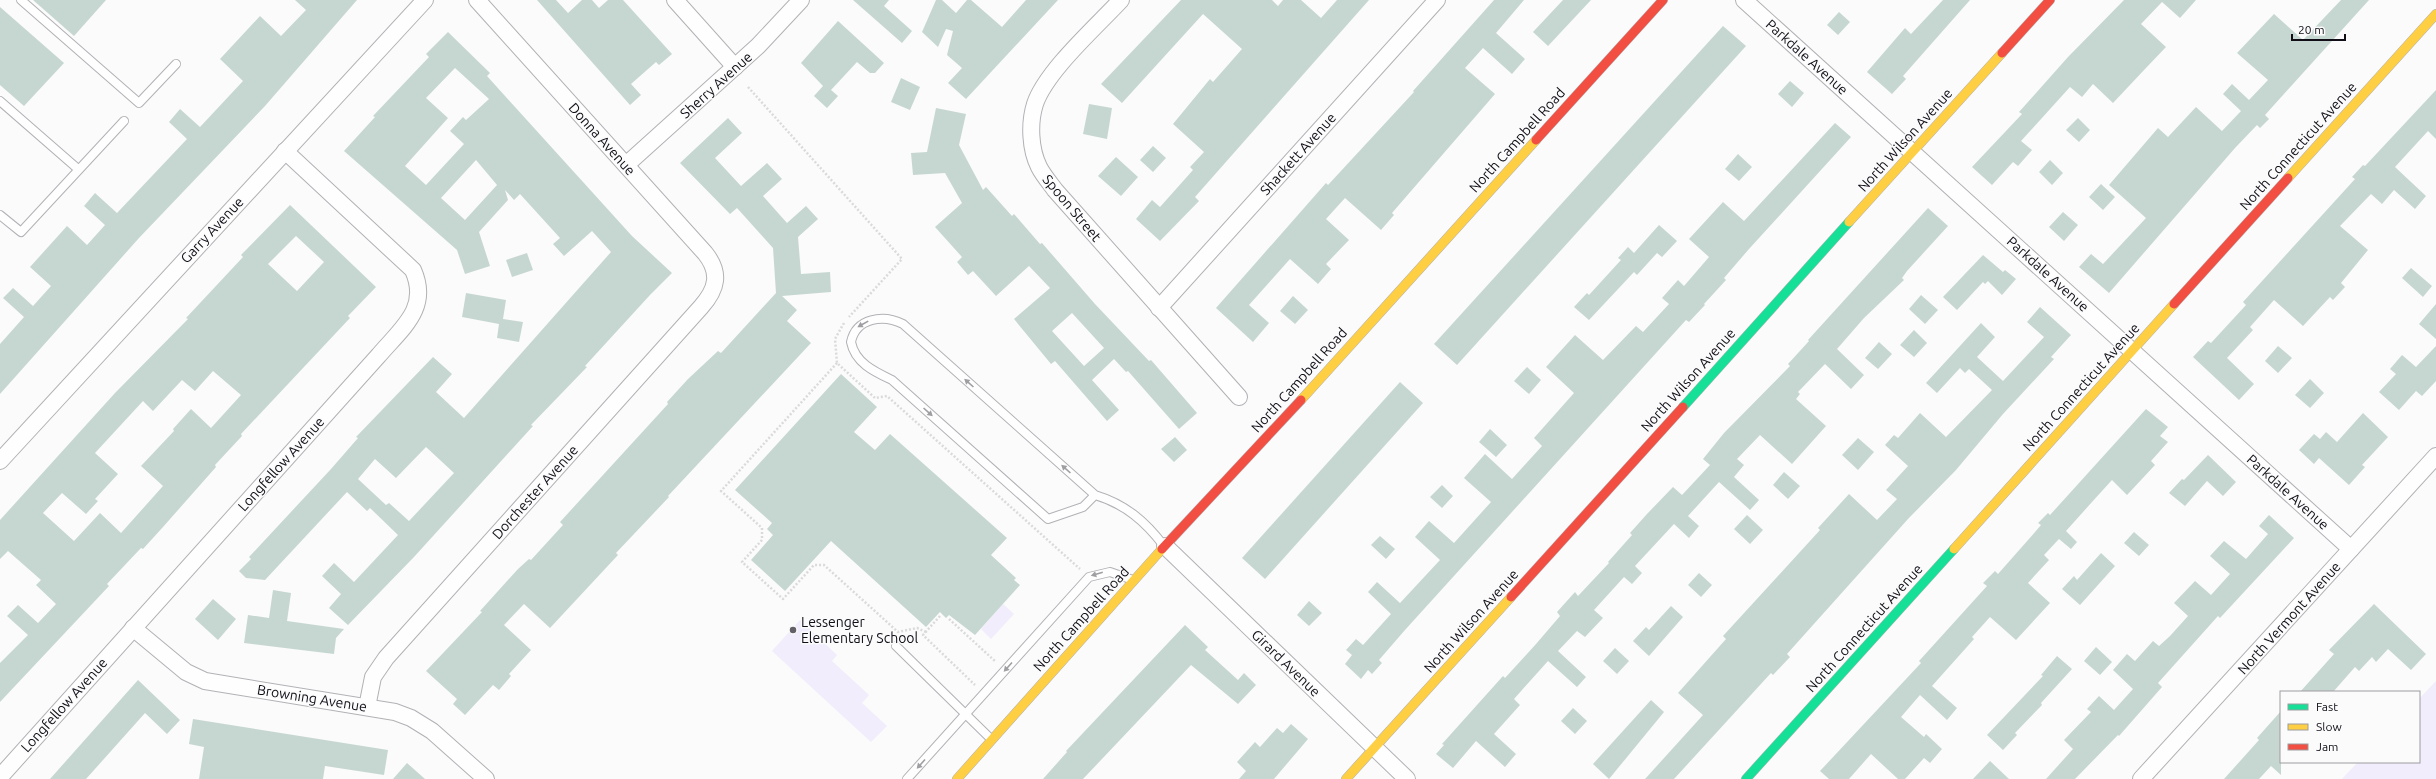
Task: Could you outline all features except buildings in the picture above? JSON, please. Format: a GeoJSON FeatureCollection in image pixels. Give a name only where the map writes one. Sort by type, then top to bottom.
{"type":"FeatureCollection","features":[{"type":"Feature","properties":{"kind":"street","name":"Garry Avenue"},"geometry":{"type":"LineString","coordinates":[[0,461],[425,0]]}},
{"type":"Feature","properties":{"kind":"street","name":"Donna Avenue"},"geometry":{"type":"LineString","coordinates":[[477,0],[712,261],[716,283]]}},
{"type":"Feature","properties":{"kind":"street"},"geometry":{"type":"LineString","coordinates":[[674,0],[735,67]]}},
{"type":"Feature","properties":{"kind":"street","name":"Sherry Avenue"},"geometry":{"type":"LineString","coordinates":[[626,165],[758,46],[801,0]]}},
{"type":"Feature","properties":{"kind":"street","name":"Spoon Street"},"geometry":{"type":"LineString","coordinates":[[1121,0],[1047,83],[1035,104],[1032,125],[1032,146],[1039,168],[1055,190],[1239,397]]}},
{"type":"Feature","properties":{"kind":"street","name":"Shackett Avenue"},"geometry":{"type":"LineString","coordinates":[[1159,308],[1437,0]]}},
{"type":"Feature","properties":{"kind":"street","name":"North Campbell Road"},"geometry":{"type":"LineString","coordinates":[[957,779],[1165,546],[1272,432],[1663,0]]}},
{"type":"Feature","properties":{"kind":"street","name":"Parkdale Avenue"},"geometry":{"type":"LineString","coordinates":[[1744,0],[2133,350],[2351,549]]}},
{"type":"Feature","properties":{"kind":"street","name":"North Wilson Avenue"},"geometry":{"type":"LineString","coordinates":[[1346,779],[2050,0]]}},
{"type":"Feature","properties":{"kind":"street","name":"North Connecticut Avenue"},"geometry":{"type":"LineString","coordinates":[[1746,779],[2436,14]]}},
{"type":"Feature","properties":{"kind":"street","name":"Longfellow Avenue"},"geometry":{"type":"LineString","coordinates":[[0,777],[379,355],[406,324],[417,305],[419,287],[413,270],[285,152]]}},
{"type":"Feature","properties":{"kind":"street","name":"Dorchester Avenue"},"geometry":{"type":"LineString","coordinates":[[367,707],[374,677],[386,658],[705,303],[713,293],[716,283]]}},
{"type":"Feature","properties":{"kind":"street","name":"North Vermont Avenue"},"geometry":{"type":"LineString","coordinates":[[2141,779],[2436,456]]}},
{"type":"Feature","properties":{"kind":"street","name":"Girard Avenue"},"geometry":{"type":"LineString","coordinates":[[1165,546],[1407,779]]}},
{"type":"Feature","properties":{"kind":"street","name":"Browning Avenue"},"geometry":{"type":"LineString","coordinates":[[133,628],[186,672],[205,681],[395,712],[421,724],[486,779]]}},
{"type":"Feature","properties":{"kind":"lane"},"geometry":{"type":"LineString","coordinates":[[21,0],[139,103],[176,64]]}},
{"type":"Feature","properties":{"kind":"lane"},"geometry":{"type":"LineString","coordinates":[[0,101],[78,169]]}},
{"type":"Feature","properties":{"kind":"lane"},"geometry":{"type":"LineString","coordinates":[[0,215],[21,232],[124,121]]}},
{"type":"Feature","properties":{"kind":"lane"},"geometry":{"type":"LineString","coordinates":[[1095,495],[1083,507],[1048,519],[892,380],[873,371],[857,357],[851,342],[857,328],[865,322],[886,318],[902,324],[1095,495],[1113,500],[1125,507],[1150,528],[1165,546]]}},
{"type":"Feature","properties":{"kind":"lane"},"geometry":{"type":"LineString","coordinates":[[908,779],[1089,577],[1110,572],[1134,581]]}},
{"type":"Feature","properties":{"kind":"lane"},"geometry":{"type":"LineString","coordinates":[[896,646],[991,740]]}},
{"type":"Feature","properties":{"kind":"path"},"geometry":{"type":"LineString","coordinates":[[748,87],[902,260],[840,327],[835,338],[837,362],[875,398],[887,396],[1082,571]]}},
{"type":"Feature","properties":{"kind":"path"},"geometry":{"type":"LineString","coordinates":[[837,362],[721,491],[762,528],[762,540],[742,562],[783,599],[814,565],[824,565],[898,632],[917,628],[926,632]]}},
{"type":"Feature","properties":{"kind":"path"},"geometry":{"type":"LineString","coordinates":[[940,616],[923,635],[978,688]]}},
{"type":"Feature","properties":{"kind":"path"},"geometry":{"type":"LineString","coordinates":[[949,618],[999,665]]}},
{"type":"Feature","properties":{"kind":"shaded area"},"geometry":{"type":"Polygon","coordinates":[[[1003,604],[1014,614],[991,639],[981,629],[1003,604]]]}},
{"type":"Feature","properties":{"kind":"shaded area"},"geometry":{"type":"Polygon","coordinates":[[[800,620],[837,655],[832,661],[869,695],[862,703],[887,726],[871,742],[772,651],[800,620]]]}},
{"type":"Feature","properties":{"kind":"shaded area"},"geometry":{"type":"Polygon","coordinates":[[[2436,681],[2436,779],[2342,779],[2357,763],[2420,763],[2420,698],[2436,681]]]}},
{"type":"Feature","properties":{"kind":"traffic: fast"},"geometry":{"type":"LineString","coordinates":[[1683,407],[1849,222]]}},
{"type":"Feature","properties":{"kind":"traffic: fast"},"geometry":{"type":"LineString","coordinates":[[1746,779],[1954,549]]}},
{"type":"Feature","properties":{"kind":"traffic: slow"},"geometry":{"type":"LineString","coordinates":[[2288,178],[2436,14]]}},
{"type":"Feature","properties":{"kind":"traffic: slow"},"geometry":{"type":"LineString","coordinates":[[1849,222],[2002,53]]}},
{"type":"Feature","properties":{"kind":"traffic: slow"},"geometry":{"type":"LineString","coordinates":[[1301,400],[1536,140]]}},
{"type":"Feature","properties":{"kind":"traffic: slow"},"geometry":{"type":"LineString","coordinates":[[1954,549],[2174,304]]}},
{"type":"Feature","properties":{"kind":"traffic: slow"},"geometry":{"type":"LineString","coordinates":[[957,779],[1162,549]]}},
{"type":"Feature","properties":{"kind":"traffic: slow"},"geometry":{"type":"LineString","coordinates":[[1346,779],[1511,597]]}},
{"type":"Feature","properties":{"kind":"traffic: jam"},"geometry":{"type":"LineString","coordinates":[[1536,140],[1663,0]]}},
{"type":"Feature","properties":{"kind":"traffic: jam"},"geometry":{"type":"LineString","coordinates":[[2002,53],[2050,0]]}},
{"type":"Feature","properties":{"kind":"traffic: jam"},"geometry":{"type":"LineString","coordinates":[[2174,304],[2288,178]]}},
{"type":"Feature","properties":{"kind":"traffic: jam"},"geometry":{"type":"LineString","coordinates":[[1162,549],[1301,400]]}},
{"type":"Feature","properties":{"kind":"traffic: jam"},"geometry":{"type":"LineString","coordinates":[[1511,597],[1683,407]]}},
{"type":"Feature","properties":{"kind":"place","name":"Lessenger Elementary School"},"geometry":{"type":"Point","coordinates":[793,630]}}]}
